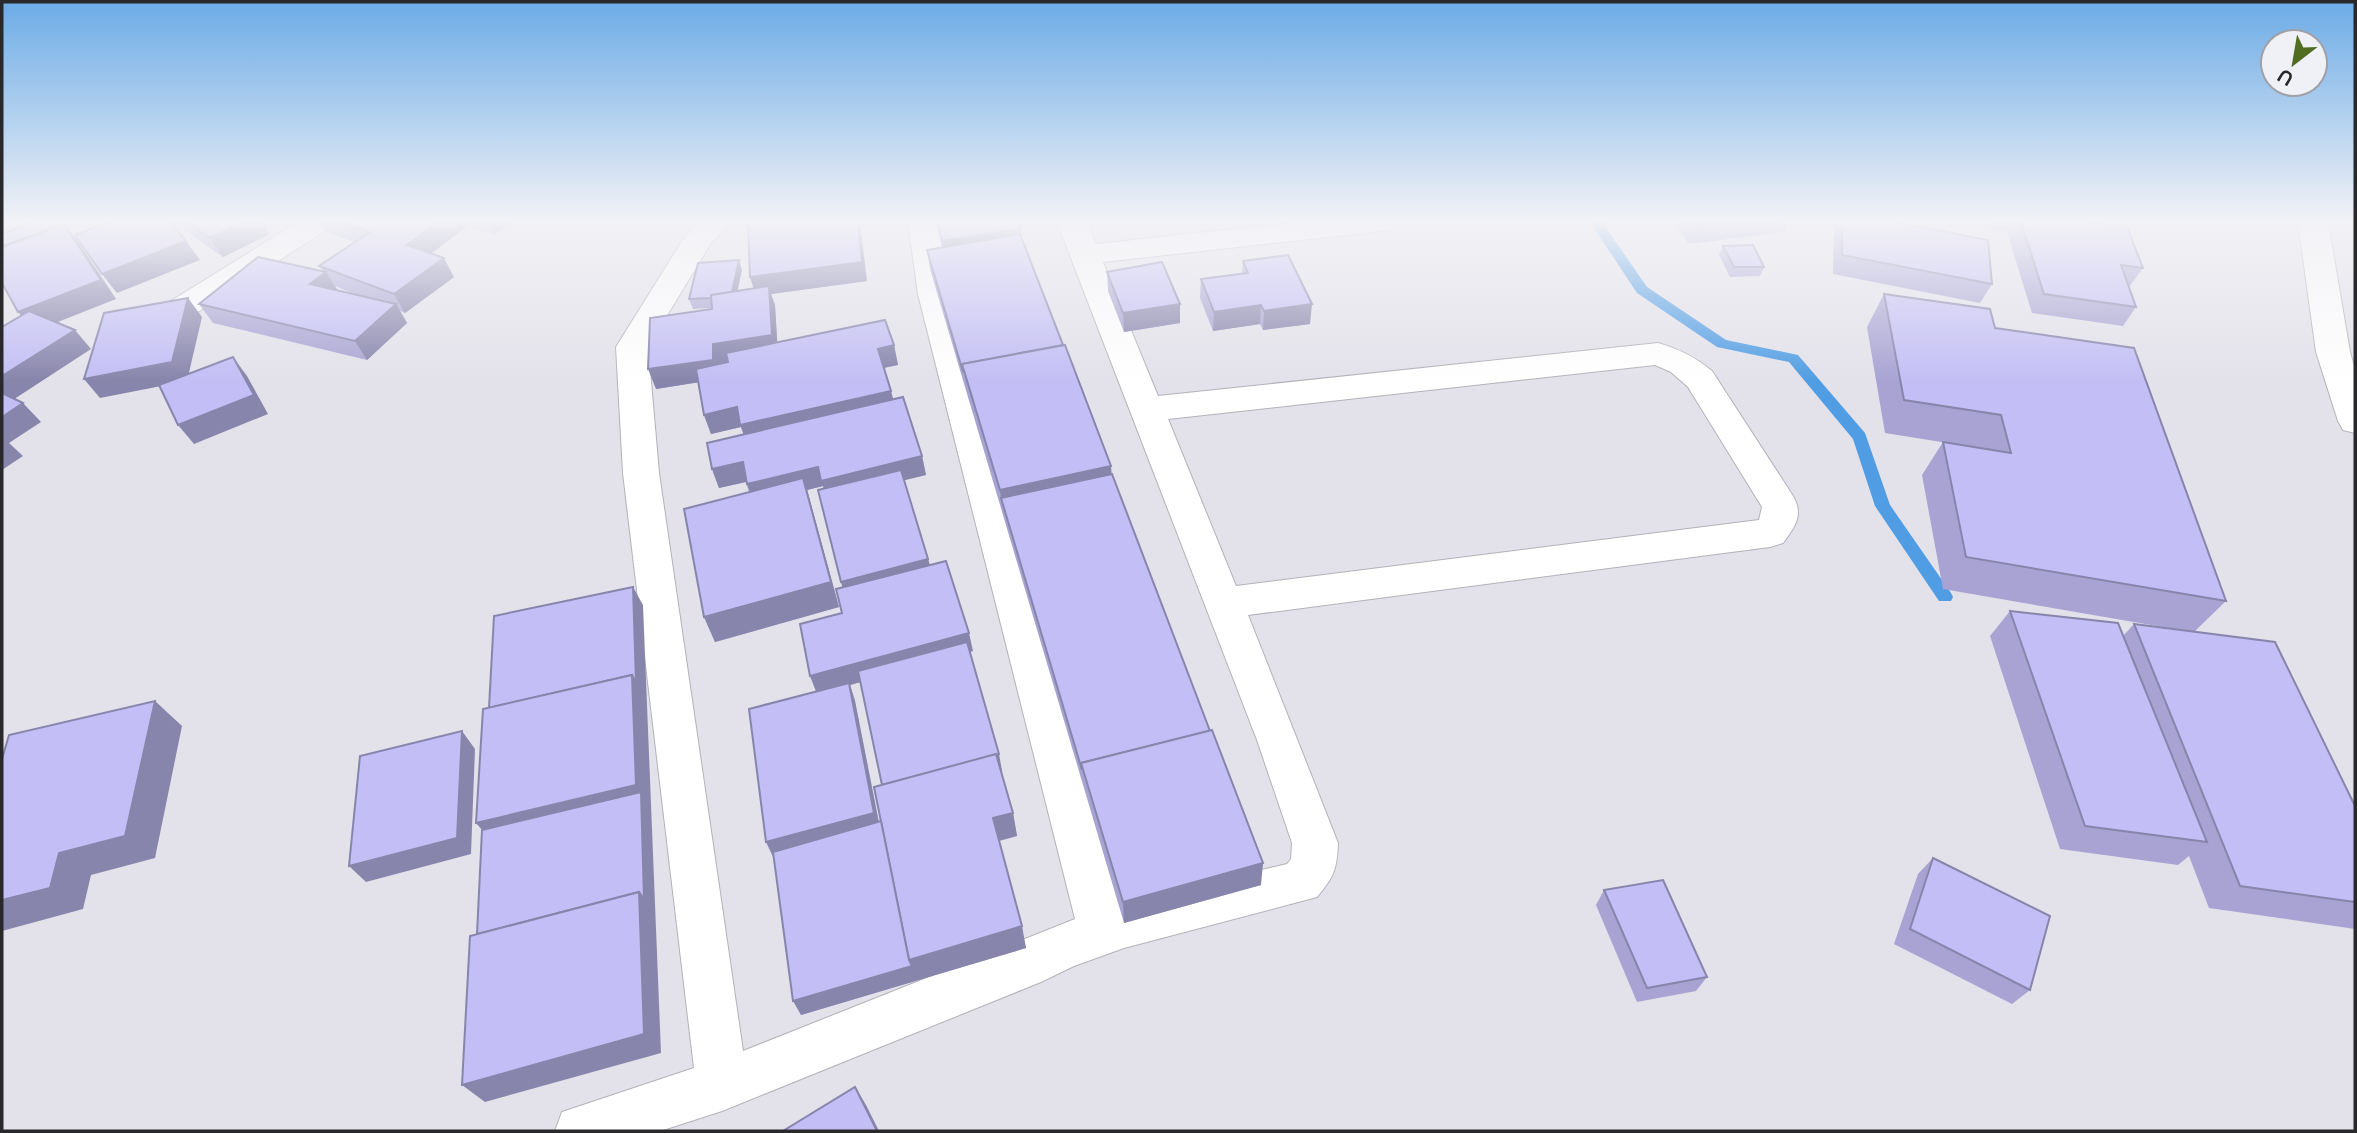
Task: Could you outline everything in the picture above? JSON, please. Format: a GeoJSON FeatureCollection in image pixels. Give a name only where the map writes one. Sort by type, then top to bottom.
{"type":"FeatureCollection","features":[{"type":"Feature","properties":{"kind":"street"},"geometry":{"type":"LineString","coordinates":[[182,308],[235,275]]}},
{"type":"Feature","properties":{"kind":"street"},"geometry":{"type":"LineString","coordinates":[[676,275],[632,347],[641,473],[722,1086]]}},
{"type":"Feature","properties":{"kind":"street"},"geometry":{"type":"LineString","coordinates":[[931,275],[1102,931]]}},
{"type":"Feature","properties":{"kind":"street"},"geometry":{"type":"LineString","coordinates":[[580,1131],[722,1086],[1102,931],[1301,882],[1314,867],[1315,843],[1224,603],[1093,275]]}},
{"type":"Feature","properties":{"kind":"street"},"geometry":{"type":"LineString","coordinates":[[2321,275],[2333,352],[2355,421]]}},
{"type":"Feature","properties":{"kind":"street"},"geometry":{"type":"LineString","coordinates":[[1147,409],[1658,354],[1683,364],[1700,379],[1780,506],[1780,519],[1770,533],[1224,603]]}},
{"type":"Feature","properties":{"kind":"building"},"geometry":{"type":"Polygon","coordinates":[[[2,275],[98,275],[101,280],[18,312],[2,283],[2,275]]]}},
{"type":"Feature","properties":{"kind":"building"},"geometry":{"type":"Polygon","coordinates":[[[236,275],[322,275],[310,284],[396,304],[355,341],[199,304],[236,275]]]}},
{"type":"Feature","properties":{"kind":"building"},"geometry":{"type":"Polygon","coordinates":[[[343,275],[421,275],[394,294],[343,275]]]}},
{"type":"Feature","properties":{"kind":"building"},"geometry":{"type":"Polygon","coordinates":[[[695,275],[736,275],[732,292],[711,295],[711,298],[689,299],[695,275]]]}},
{"type":"Feature","properties":{"kind":"building"},"geometry":{"type":"Polygon","coordinates":[[[934,275],[1036,275],[1063,345],[962,364],[963,372],[934,275]]]}},
{"type":"Feature","properties":{"kind":"building"},"geometry":{"type":"Polygon","coordinates":[[[1108,275],[1168,275],[1180,304],[1123,313],[1108,275]]]}},
{"type":"Feature","properties":{"kind":"building"},"geometry":{"type":"Polygon","coordinates":[[[1233,275],[1298,275],[1312,304],[1264,311],[1261,305],[1214,312],[1201,279],[1233,275]]]}},
{"type":"Feature","properties":{"kind":"building"},"geometry":{"type":"Polygon","coordinates":[[[1945,275],[1991,275],[1992,284],[1945,275]]]}},
{"type":"Feature","properties":{"kind":"building"},"geometry":{"type":"Polygon","coordinates":[[[2038,275],[2125,275],[2136,307],[2044,294],[2038,275]]]}},
{"type":"Feature","properties":{"kind":"building"},"geometry":{"type":"Polygon","coordinates":[[[769,286],[772,335],[713,344],[713,360],[648,369],[650,318],[712,309],[711,295],[769,286]]]}},
{"type":"Feature","properties":{"kind":"building"},"geometry":{"type":"Polygon","coordinates":[[[1884,294],[1990,309],[1995,328],[2134,348],[2226,601],[1966,557],[1943,442],[2011,453],[2001,415],[1904,400],[1884,294]]]}},
{"type":"Feature","properties":{"kind":"building"},"geometry":{"type":"Polygon","coordinates":[[[188,298],[172,362],[84,379],[104,313],[188,298]]]}},
{"type":"Feature","properties":{"kind":"building"},"geometry":{"type":"Polygon","coordinates":[[[29,311],[75,330],[2,376],[2,327],[29,311]]]}},
{"type":"Feature","properties":{"kind":"building"},"geometry":{"type":"Polygon","coordinates":[[[885,320],[894,345],[878,349],[891,391],[740,425],[737,407],[704,415],[696,369],[728,362],[726,353],[885,320]]]}},
{"type":"Feature","properties":{"kind":"building"},"geometry":{"type":"Polygon","coordinates":[[[1065,345],[1111,466],[1000,490],[962,364],[1065,345]]]}},
{"type":"Feature","properties":{"kind":"building"},"geometry":{"type":"Polygon","coordinates":[[[233,357],[254,395],[178,425],[159,385],[233,357]]]}},
{"type":"Feature","properties":{"kind":"building"},"geometry":{"type":"Polygon","coordinates":[[[2,393],[23,403],[2,417],[2,393]]]}},
{"type":"Feature","properties":{"kind":"building"},"geometry":{"type":"Polygon","coordinates":[[[903,397],[922,456],[821,481],[818,467],[747,484],[743,462],[712,469],[707,443],[903,397]]]}},
{"type":"Feature","properties":{"kind":"building"},"geometry":{"type":"Polygon","coordinates":[[[901,470],[928,559],[841,582],[818,490],[901,470]]]}},
{"type":"Feature","properties":{"kind":"building"},"geometry":{"type":"Polygon","coordinates":[[[1112,474],[1210,731],[1081,763],[1082,770],[1001,498],[1112,474]]]}},
{"type":"Feature","properties":{"kind":"building"},"geometry":{"type":"Polygon","coordinates":[[[803,478],[831,582],[704,617],[684,509],[803,478]]]}},
{"type":"Feature","properties":{"kind":"building"},"geometry":{"type":"Polygon","coordinates":[[[946,561],[969,633],[810,676],[800,624],[842,613],[836,589],[946,561]]]}},
{"type":"Feature","properties":{"kind":"building"},"geometry":{"type":"Polygon","coordinates":[[[633,587],[636,683],[632,675],[489,708],[494,616],[633,587]]]}},
{"type":"Feature","properties":{"kind":"building"},"geometry":{"type":"Polygon","coordinates":[[[2010,611],[2118,623],[2207,842],[2085,826],[2010,611]]]}},
{"type":"Feature","properties":{"kind":"building"},"geometry":{"type":"Polygon","coordinates":[[[2134,624],[2275,642],[2355,806],[2355,902],[2240,886],[2134,624]]]}},
{"type":"Feature","properties":{"kind":"building"},"geometry":{"type":"Polygon","coordinates":[[[967,642],[999,754],[882,785],[858,671],[967,642]]]}},
{"type":"Feature","properties":{"kind":"building"},"geometry":{"type":"Polygon","coordinates":[[[632,675],[636,785],[476,823],[483,709],[632,675]]]}},
{"type":"Feature","properties":{"kind":"building"},"geometry":{"type":"Polygon","coordinates":[[[849,683],[874,813],[766,842],[749,709],[849,683]]]}},
{"type":"Feature","properties":{"kind":"building"},"geometry":{"type":"Polygon","coordinates":[[[155,701],[125,836],[59,853],[50,888],[2,900],[2,759],[9,735],[155,701]]]}},
{"type":"Feature","properties":{"kind":"building"},"geometry":{"type":"Polygon","coordinates":[[[1212,730],[1263,863],[1123,902],[1081,763],[1212,730]]]}},
{"type":"Feature","properties":{"kind":"building"},"geometry":{"type":"Polygon","coordinates":[[[462,731],[457,838],[349,866],[360,756],[462,731]]]}},
{"type":"Feature","properties":{"kind":"building"},"geometry":{"type":"Polygon","coordinates":[[[996,754],[1013,813],[993,818],[1022,926],[909,960],[874,787],[996,754]]]}},
{"type":"Feature","properties":{"kind":"building"},"geometry":{"type":"Polygon","coordinates":[[[641,792],[644,899],[639,892],[477,934],[482,830],[641,792]]]}},
{"type":"Feature","properties":{"kind":"building"},"geometry":{"type":"Polygon","coordinates":[[[881,821],[912,966],[793,1001],[773,852],[881,821]]]}},
{"type":"Feature","properties":{"kind":"building"},"geometry":{"type":"Polygon","coordinates":[[[1933,858],[2050,916],[2030,990],[1910,929],[1933,858]]]}},
{"type":"Feature","properties":{"kind":"building"},"geometry":{"type":"Polygon","coordinates":[[[1663,880],[1707,977],[1647,988],[1604,890],[1663,880]]]}},
{"type":"Feature","properties":{"kind":"building"},"geometry":{"type":"Polygon","coordinates":[[[639,892],[644,1034],[462,1085],[470,936],[639,892]]]}},
{"type":"Feature","properties":{"kind":"building"},"geometry":{"type":"Polygon","coordinates":[[[855,1087],[877,1131],[783,1131],[855,1087]]]}},
{"type":"Feature","properties":{"kind":"waterway"},"geometry":{"type":"LineString","coordinates":[[1632,275],[1642,290],[1722,344],[1793,358],[1860,437],[1883,506],[1945,597]]}}]}
